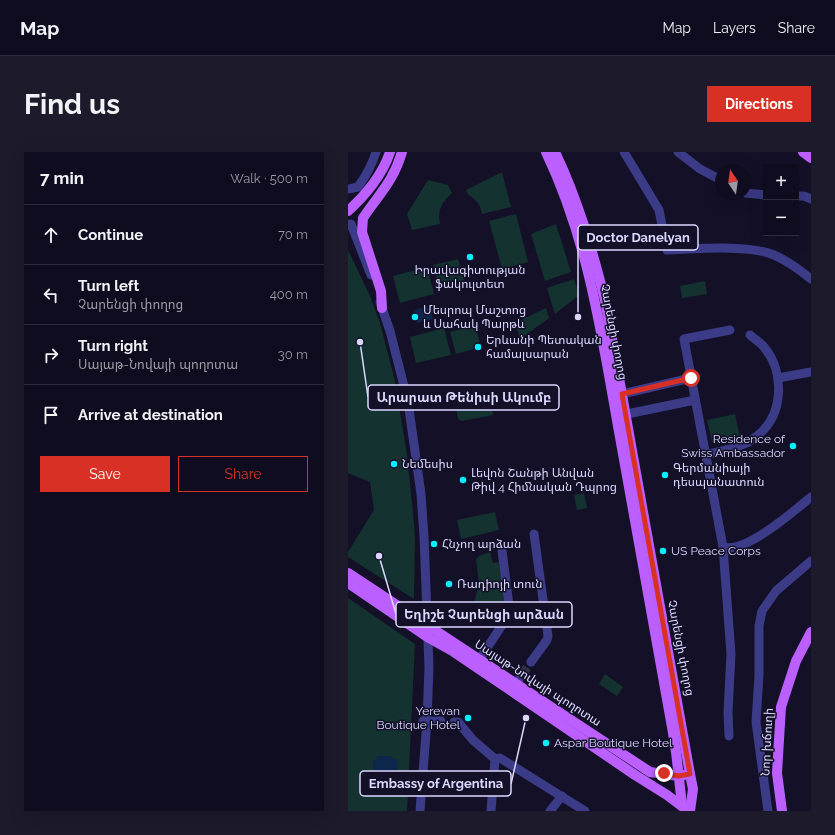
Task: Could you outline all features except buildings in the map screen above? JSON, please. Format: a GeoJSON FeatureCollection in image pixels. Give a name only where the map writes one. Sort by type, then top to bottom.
{"type":"FeatureCollection","features":[{"type":"Feature","properties":{"kind":"main road"},"geometry":{"type":"LineString","coordinates":[[348,211],[372,185],[390,152]]}},
{"type":"Feature","properties":{"kind":"main road"},"geometry":{"type":"LineString","coordinates":[[382,308],[381,291],[362,232],[362,224],[363,218],[390,182],[398,167],[402,152]]}},
{"type":"Feature","properties":{"kind":"main road","name":"Չարենցի փողոց"},"geometry":{"type":"LineString","coordinates":[[546,152],[594,257],[605,300],[693,789],[690,811]]}},
{"type":"Feature","properties":{"kind":"main road","name":"Չարենցի փողոց"},"geometry":{"type":"LineString","coordinates":[[555,152],[568,178],[580,224],[586,260],[596,303],[672,727],[680,792],[684,808]]}},
{"type":"Feature","properties":{"kind":"main road"},"geometry":{"type":"LineString","coordinates":[[803,152],[811,158]]}},
{"type":"Feature","properties":{"kind":"main road","name":"Սայաթ-Նովայի պողոտա"},"geometry":{"type":"LineString","coordinates":[[348,573],[454,652],[684,808]]}},
{"type":"Feature","properties":{"kind":"main road","name":"Սայաթ-Նովայի պողոտա"},"geometry":{"type":"LineString","coordinates":[[348,583],[427,633],[519,679],[650,772],[678,776]]}},
{"type":"Feature","properties":{"kind":"main road","name":"Նոր խճուղի"},"geometry":{"type":"LineString","coordinates":[[782,811],[777,773],[781,707],[796,661],[811,632]]}},
{"type":"Feature","properties":{"kind":"main road"},"geometry":{"type":"LineString","coordinates":[[658,790],[666,789],[672,786],[673,783],[671,778],[663,773],[672,765],[676,756]]}},
{"type":"Feature","properties":{"kind":"main road"},"geometry":{"type":"LineString","coordinates":[[678,776],[690,774]]}},
{"type":"Feature","properties":{"kind":"main road","name":"Սայաթ-Նովայի պողոտա"},"geometry":{"type":"LineString","coordinates":[[658,790],[680,792],[693,789]]}},
{"type":"Feature","properties":{"kind":"street"},"geometry":{"type":"LineString","coordinates":[[348,189],[358,187],[365,178],[376,152]]}},
{"type":"Feature","properties":{"kind":"street"},"geometry":{"type":"LineString","coordinates":[[624,152],[659,210],[667,250],[712,248],[753,250],[773,255],[790,263],[811,279]]}},
{"type":"Feature","properties":{"kind":"street"},"geometry":{"type":"LineString","coordinates":[[678,152],[700,169],[715,177]]}},
{"type":"Feature","properties":{"kind":"street"},"geometry":{"type":"LineString","coordinates":[[751,194],[763,195]]}},
{"type":"Feature","properties":{"kind":"street"},"geometry":{"type":"LineString","coordinates":[[799,196],[804,196],[811,199]]}},
{"type":"Feature","properties":{"kind":"street"},"geometry":{"type":"LineString","coordinates":[[351,224],[365,257],[390,331],[403,382],[412,429],[421,494],[427,633],[425,721],[420,811]]}},
{"type":"Feature","properties":{"kind":"street"},"geometry":{"type":"LineString","coordinates":[[729,736],[728,712],[731,654],[723,546],[684,339],[730,330]]}},
{"type":"Feature","properties":{"kind":"street"},"geometry":{"type":"LineString","coordinates":[[705,454],[740,446],[757,436],[765,428],[776,408],[779,393],[778,378],[764,347],[750,335]]}},
{"type":"Feature","properties":{"kind":"street"},"geometry":{"type":"LineString","coordinates":[[778,378],[811,372]]}},
{"type":"Feature","properties":{"kind":"street"},"geometry":{"type":"LineString","coordinates":[[622,394],[691,378]]}},
{"type":"Feature","properties":{"kind":"street"},"geometry":{"type":"LineString","coordinates":[[626,414],[695,400]]}},
{"type":"Feature","properties":{"kind":"street"},"geometry":{"type":"LineString","coordinates":[[723,546],[728,548],[741,545],[780,522],[811,497]]}},
{"type":"Feature","properties":{"kind":"street"},"geometry":{"type":"LineString","coordinates":[[531,662],[548,636],[534,534]]}},
{"type":"Feature","properties":{"kind":"street"},"geometry":{"type":"LineString","coordinates":[[479,660],[510,613],[502,551]]}},
{"type":"Feature","properties":{"kind":"street"},"geometry":{"type":"LineString","coordinates":[[768,811],[756,722],[760,675],[759,626],[762,611],[776,591],[811,561]]}},
{"type":"Feature","properties":{"kind":"street"},"geometry":{"type":"LineString","coordinates":[[425,721],[441,721]]}},
{"type":"Feature","properties":{"kind":"street"},"geometry":{"type":"LineString","coordinates":[[416,811],[425,721]]}},
{"type":"Feature","properties":{"kind":"street"},"geometry":{"type":"LineString","coordinates":[[454,722],[458,722],[473,740],[495,759],[500,758],[585,811]]}},
{"type":"Feature","properties":{"kind":"street"},"geometry":{"type":"LineString","coordinates":[[491,811],[495,759]]}},
{"type":"Feature","properties":{"kind":"street"},"geometry":{"type":"LineString","coordinates":[[550,811],[562,796]]}},
{"type":"Feature","properties":{"kind":"green space"},"geometry":{"type":"Polygon","coordinates":[[[502,172],[511,207],[482,214],[476,201],[468,194],[466,190],[502,172]]]}},
{"type":"Feature","properties":{"kind":"green space"},"geometry":{"type":"Polygon","coordinates":[[[428,180],[448,185],[452,193],[441,207],[439,215],[440,224],[412,230],[407,214],[428,180]]]}},
{"type":"Feature","properties":{"kind":"green space"},"geometry":{"type":"Polygon","coordinates":[[[516,214],[528,262],[502,269],[489,221],[516,214]]]}},
{"type":"Feature","properties":{"kind":"green space"},"geometry":{"type":"Polygon","coordinates":[[[556,224],[571,272],[545,281],[531,234],[556,224]]]}},
{"type":"Feature","properties":{"kind":"green space"},"geometry":{"type":"Polygon","coordinates":[[[348,250],[370,296],[380,323],[395,381],[407,455],[415,536],[414,599],[348,557],[348,552],[374,510],[370,482],[348,473],[348,250]]]}},
{"type":"Feature","properties":{"kind":"green space"},"geometry":{"type":"Polygon","coordinates":[[[458,259],[464,280],[439,287],[433,265],[458,259]]]}},
{"type":"Feature","properties":{"kind":"green space"},"geometry":{"type":"Polygon","coordinates":[[[427,267],[434,294],[400,303],[393,276],[427,267]]]}},
{"type":"Feature","properties":{"kind":"green space"},"geometry":{"type":"Polygon","coordinates":[[[574,279],[579,295],[555,314],[547,288],[574,279]]]}},
{"type":"Feature","properties":{"kind":"green space"},"geometry":{"type":"Polygon","coordinates":[[[705,281],[707,294],[682,298],[680,286],[705,281]]]}},
{"type":"Feature","properties":{"kind":"green space"},"geometry":{"type":"Polygon","coordinates":[[[546,308],[549,318],[520,339],[515,323],[546,308]]]}},
{"type":"Feature","properties":{"kind":"green space"},"geometry":{"type":"Polygon","coordinates":[[[475,325],[481,347],[456,354],[450,332],[475,325]]]}},
{"type":"Feature","properties":{"kind":"green space"},"geometry":{"type":"Polygon","coordinates":[[[444,328],[451,355],[416,363],[410,337],[444,328]]]}},
{"type":"Feature","properties":{"kind":"green space"},"geometry":{"type":"Polygon","coordinates":[[[487,385],[493,415],[462,421],[458,419],[453,392],[487,385]]]}},
{"type":"Feature","properties":{"kind":"green space"},"geometry":{"type":"Polygon","coordinates":[[[735,414],[740,437],[712,442],[707,420],[735,414]]]}},
{"type":"Feature","properties":{"kind":"green space"},"geometry":{"type":"Polygon","coordinates":[[[584,493],[587,508],[577,510],[574,495],[584,493]]]}},
{"type":"Feature","properties":{"kind":"green space"},"geometry":{"type":"Polygon","coordinates":[[[495,512],[499,530],[461,539],[457,520],[495,512]]]}},
{"type":"Feature","properties":{"kind":"green space"},"geometry":{"type":"Polygon","coordinates":[[[490,552],[493,563],[499,562],[505,609],[492,628],[476,617],[482,608],[474,603],[479,584],[476,559],[481,555],[490,552]]]}},
{"type":"Feature","properties":{"kind":"green space"},"geometry":{"type":"Polygon","coordinates":[[[348,598],[415,644],[407,811],[348,811],[348,598]]]}},
{"type":"Feature","properties":{"kind":"green space"},"geometry":{"type":"Polygon","coordinates":[[[605,674],[623,687],[617,696],[599,684],[605,674]]]}},
{"type":"Feature","properties":{"kind":"water"},"geometry":{"type":"Polygon","coordinates":[[[430,306],[433,319],[417,323],[414,310],[430,306]]]}},
{"type":"Feature","properties":{"kind":"water"},"geometry":{"type":"Polygon","coordinates":[[[378,756],[392,756],[392,758],[397,760],[398,774],[393,776],[393,778],[379,779],[379,777],[374,775],[373,761],[376,760],[378,756]]]}},
{"type":"Feature","properties":{"kind":"tunnel"},"geometry":{"type":"LineString","coordinates":[[522,675],[531,662]]}},
{"type":"Feature","properties":{"kind":"place","name":"Իրավագիտության ֆակուլտետ"},"geometry":{"type":"Point","coordinates":[470,257]}},
{"type":"Feature","properties":{"kind":"place","name":"Մեսրոպ Մաշտոց և Սահակ Պարթև"},"geometry":{"type":"Point","coordinates":[415,317]}},
{"type":"Feature","properties":{"kind":"place","name":"Doctor Danelyan"},"geometry":{"type":"Point","coordinates":[578,317]}},
{"type":"Feature","properties":{"kind":"place","name":"Արարատ Թենիսի Ակումբ"},"geometry":{"type":"Point","coordinates":[360,342]}},
{"type":"Feature","properties":{"kind":"place","name":"Երևանի Պետական համալսարան"},"geometry":{"type":"Point","coordinates":[478,347]}},
{"type":"Feature","properties":{"kind":"place","name":"Residence of Swiss Ambassador"},"geometry":{"type":"Point","coordinates":[793,446]}},
{"type":"Feature","properties":{"kind":"place","name":"Նեմեսիս"},"geometry":{"type":"Point","coordinates":[394,464]}},
{"type":"Feature","properties":{"kind":"place","name":"Գերմանիայի դեսպանատուն"},"geometry":{"type":"Point","coordinates":[665,475]}},
{"type":"Feature","properties":{"kind":"place","name":"Լեվոն Շանթի Անվան Թիվ 4 Հիմնական Դպրոց"},"geometry":{"type":"Point","coordinates":[463,480]}},
{"type":"Feature","properties":{"kind":"place","name":"Հնչող արձան"},"geometry":{"type":"Point","coordinates":[434,544]}},
{"type":"Feature","properties":{"kind":"place","name":"US Peace Corps"},"geometry":{"type":"Point","coordinates":[663,551]}},
{"type":"Feature","properties":{"kind":"place","name":"Եղիշե Չարենցի արձան"},"geometry":{"type":"Point","coordinates":[379,556]}},
{"type":"Feature","properties":{"kind":"place","name":"Ռադիոյի տուն"},"geometry":{"type":"Point","coordinates":[449,584]}},
{"type":"Feature","properties":{"kind":"place","name":"Yerevan Boutique Hotel"},"geometry":{"type":"Point","coordinates":[468,718]}},
{"type":"Feature","properties":{"kind":"place","name":"Embassy of Argentina"},"geometry":{"type":"Point","coordinates":[526,718]}},
{"type":"Feature","properties":{"kind":"place","name":"Aspar Boutique Hotel"},"geometry":{"type":"Point","coordinates":[546,743]}},
{"type":"Feature","properties":{"kind":"route"},"geometry":{"type":"LineString","coordinates":[[664,773],[678,776],[690,774],[622,394],[691,378]]}}]}
